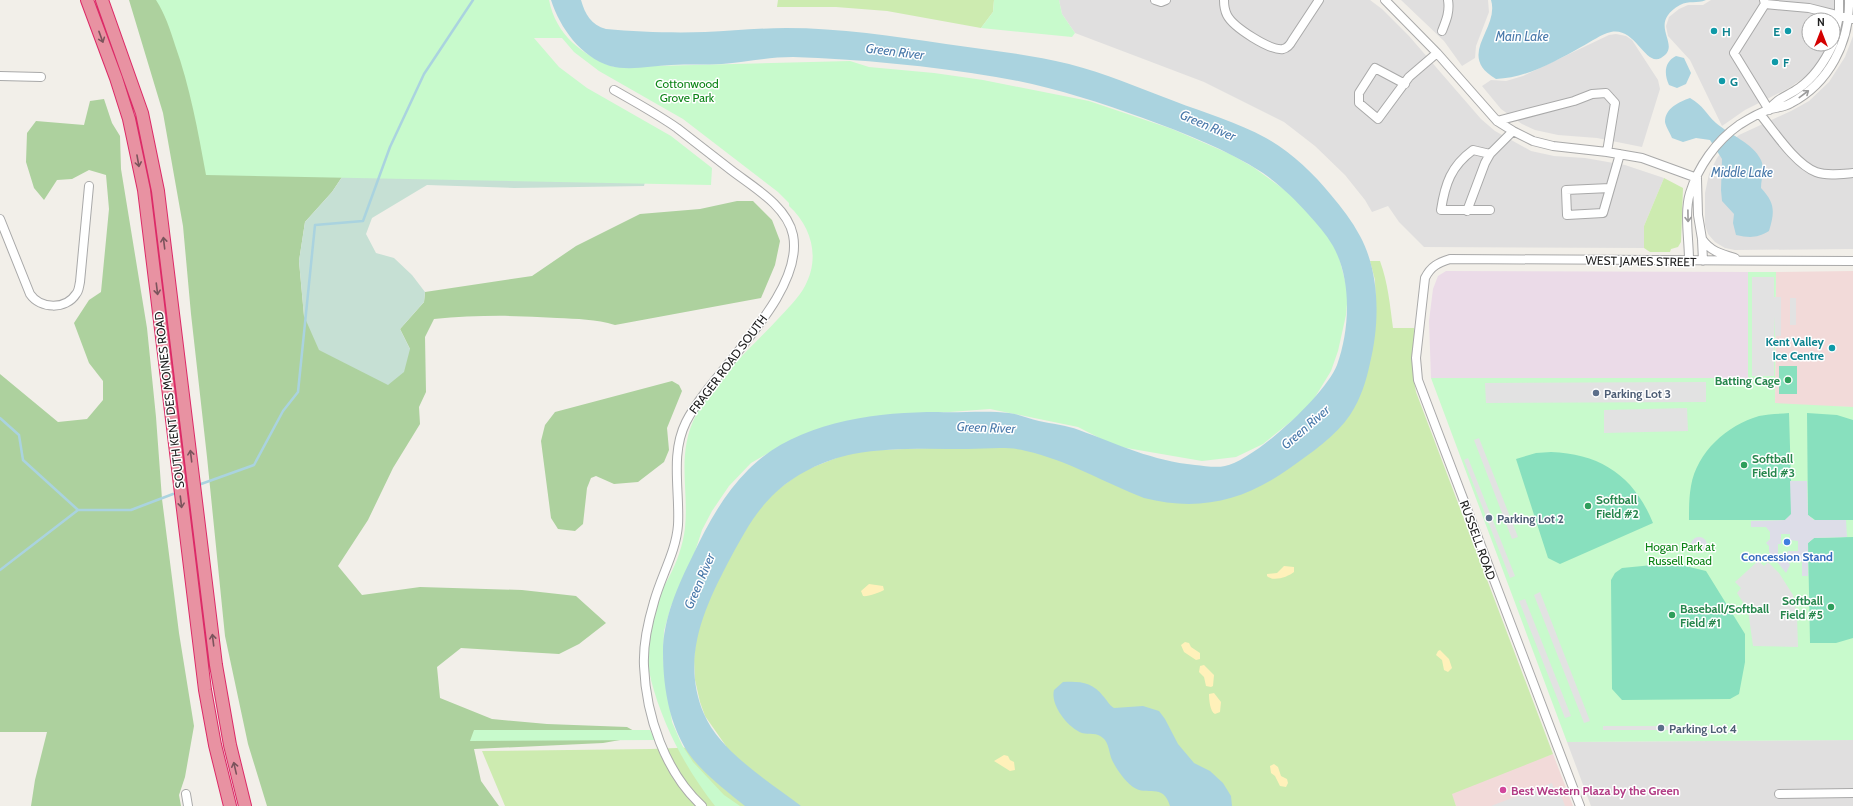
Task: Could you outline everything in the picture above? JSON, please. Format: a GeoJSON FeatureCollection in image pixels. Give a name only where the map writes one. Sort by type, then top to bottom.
{"type":"FeatureCollection","features":[{"type":"Feature","properties":{"kind":"highway","name":"SOUTH KENT DES MOINES ROAD"},"geometry":{"type":"LineString","coordinates":[[87,0],[116,78],[129,119],[142,183],[205,690],[215,745],[230,806]]}},
{"type":"Feature","properties":{"kind":"highway","name":"SOUTH KENT DES MOINES ROAD"},"geometry":{"type":"LineString","coordinates":[[102,0],[142,114],[158,191],[216,665],[230,745],[245,806]]}},
{"type":"Feature","properties":{"kind":"street"},"geometry":{"type":"LineString","coordinates":[[1154,0],[1161,2],[1166,0]]}},
{"type":"Feature","properties":{"kind":"street"},"geometry":{"type":"LineString","coordinates":[[1224,0],[1227,14],[1239,28],[1271,47],[1278,49],[1285,48],[1292,42],[1319,0]]}},
{"type":"Feature","properties":{"kind":"street"},"geometry":{"type":"LineString","coordinates":[[1386,0],[1437,53],[1497,121],[1513,131],[1533,141],[1553,146],[1607,152],[1642,158],[1697,178]]}},
{"type":"Feature","properties":{"kind":"street"},"geometry":{"type":"LineString","coordinates":[[1442,31],[1447,19],[1449,7],[1448,0]]}},
{"type":"Feature","properties":{"kind":"street"},"geometry":{"type":"LineString","coordinates":[[1839,0],[1839,12]]}},
{"type":"Feature","properties":{"kind":"street"},"geometry":{"type":"LineString","coordinates":[[1689,260],[1688,200],[1703,164],[1721,140],[1731,131],[1760,114],[1769,110],[1779,109],[1791,103],[1822,79],[1837,57],[1851,19],[1849,0]]}},
{"type":"Feature","properties":{"kind":"street"},"geometry":{"type":"LineString","coordinates":[[1769,110],[1734,53],[1765,2],[1809,8],[1824,12]]}},
{"type":"Feature","properties":{"kind":"street"},"geometry":{"type":"LineString","coordinates":[[1841,16],[1851,19]]}},
{"type":"Feature","properties":{"kind":"street"},"geometry":{"type":"LineString","coordinates":[[1769,110],[1774,102],[1799,88],[1810,79],[1829,52]]}},
{"type":"Feature","properties":{"kind":"street"},"geometry":{"type":"LineString","coordinates":[[1404,84],[1375,68],[1359,93],[1359,103],[1378,119],[1404,84],[1409,77],[1437,53]]}},
{"type":"Feature","properties":{"kind":"street"},"geometry":{"type":"LineString","coordinates":[[0,76],[41,77]]}},
{"type":"Feature","properties":{"kind":"street","name":"FRAGER ROAD SOUTH"},"geometry":{"type":"LineString","coordinates":[[614,90],[675,127],[756,189],[781,213],[789,224],[793,236],[794,250],[790,266],[781,289],[771,307],[752,335],[698,401],[683,428],[676,467],[678,525],[675,546],[658,589],[646,641],[644,665],[645,682],[658,736],[671,767],[681,784],[702,806]]}},
{"type":"Feature","properties":{"kind":"street"},"geometry":{"type":"LineString","coordinates":[[1497,121],[1574,101],[1592,94],[1606,93],[1615,103],[1607,152]]}},
{"type":"Feature","properties":{"kind":"street"},"geometry":{"type":"LineString","coordinates":[[1760,114],[1798,161],[1808,168],[1817,172],[1853,173]]}},
{"type":"Feature","properties":{"kind":"street"},"geometry":{"type":"LineString","coordinates":[[1467,210],[1485,163],[1490,154],[1513,131]]}},
{"type":"Feature","properties":{"kind":"street"},"geometry":{"type":"LineString","coordinates":[[1490,154],[1473,150],[1456,163],[1444,192],[1441,210],[1490,210]]}},
{"type":"Feature","properties":{"kind":"street"},"geometry":{"type":"LineString","coordinates":[[1610,188],[1566,190],[1568,214],[1603,213],[1620,154]]}},
{"type":"Feature","properties":{"kind":"street"},"geometry":{"type":"LineString","coordinates":[[1697,178],[1698,215],[1702,239],[1703,261]]}},
{"type":"Feature","properties":{"kind":"street"},"geometry":{"type":"LineString","coordinates":[[0,219],[32,298],[45,305],[61,305],[70,301],[77,293],[80,282],[89,186]]}},
{"type":"Feature","properties":{"kind":"street"},"geometry":{"type":"LineString","coordinates":[[1702,239],[1707,246],[1714,251],[1743,261]]}},
{"type":"Feature","properties":{"kind":"street","name":"WEST JAMES STREET"},"geometry":{"type":"LineString","coordinates":[[1432,268],[1450,259],[1853,261]]}},
{"type":"Feature","properties":{"kind":"street","name":"RUSSELL ROAD"},"geometry":{"type":"LineString","coordinates":[[1432,268],[1425,278],[1416,358],[1418,380],[1580,806]]}},
{"type":"Feature","properties":{"kind":"street"},"geometry":{"type":"LineString","coordinates":[[1779,794],[1853,793]]}},
{"type":"Feature","properties":{"kind":"street"},"geometry":{"type":"LineString","coordinates":[[186,794],[188,806]]}},
{"type":"Feature","properties":{"kind":"shaded area"},"geometry":{"type":"Polygon","coordinates":[[[1059,0],[1370,0],[1382,9],[1409,36],[1481,119],[1495,131],[1531,151],[1554,156],[1585,158],[1625,165],[1664,178],[1644,226],[1644,248],[1424,247],[1399,222],[1388,206],[1372,212],[1365,200],[1345,175],[1315,146],[1284,122],[1204,82],[1075,33],[1062,14],[1059,0]]]}},
{"type":"Feature","properties":{"kind":"shaded area"},"geometry":{"type":"Polygon","coordinates":[[[1401,0],[1488,0],[1489,12],[1476,46],[1475,58],[1462,66],[1444,41],[1401,0]]]}},
{"type":"Feature","properties":{"kind":"shaded area"},"geometry":{"type":"Polygon","coordinates":[[[1711,0],[1836,0],[1835,12],[1801,12],[1801,52],[1825,52],[1820,62],[1809,74],[1789,88],[1745,110],[1722,126],[1690,60],[1668,36],[1666,26],[1669,17],[1679,9],[1688,5],[1703,5],[1711,0]]]}},
{"type":"Feature","properties":{"kind":"shaded area"},"geometry":{"type":"Polygon","coordinates":[[[1616,34],[1626,36],[1632,40],[1658,80],[1660,89],[1642,147],[1597,138],[1558,135],[1535,130],[1522,124],[1501,109],[1482,86],[1491,80],[1506,81],[1523,76],[1609,35],[1616,34]]]}},
{"type":"Feature","properties":{"kind":"shaded area"},"geometry":{"type":"Polygon","coordinates":[[[1853,36],[1853,249],[1735,250],[1725,248],[1715,242],[1708,234],[1705,225],[1705,193],[1709,174],[1717,158],[1726,146],[1739,135],[1809,101],[1829,82],[1845,57],[1853,36]]]}},
{"type":"Feature","properties":{"kind":"shaded area"},"geometry":{"type":"Polygon","coordinates":[[[1446,271],[1748,272],[1749,378],[1431,378],[1429,321],[1433,289],[1438,276],[1446,271]]]}},
{"type":"Feature","properties":{"kind":"shaded area"},"geometry":{"type":"Polygon","coordinates":[[[1853,271],[1853,407],[1775,406],[1776,272],[1853,271]]]}},
{"type":"Feature","properties":{"kind":"shaded area"},"geometry":{"type":"Polygon","coordinates":[[[1752,277],[1774,277],[1774,297],[1781,297],[1781,336],[1775,336],[1774,316],[1774,376],[1752,376],[1752,277]]]}},
{"type":"Feature","properties":{"kind":"shaded area"},"geometry":{"type":"Polygon","coordinates":[[[1790,298],[1796,298],[1796,325],[1790,325],[1790,298]]]}},
{"type":"Feature","properties":{"kind":"shaded area","name":"Parking Lot 3"},"geometry":{"type":"Polygon","coordinates":[[[1706,382],[1706,402],[1486,403],[1485,383],[1706,382]]]}},
{"type":"Feature","properties":{"kind":"shaded area","name":"Parking Lot 3"},"geometry":{"type":"Polygon","coordinates":[[[1687,408],[1688,431],[1604,433],[1604,410],[1687,408]]]}},
{"type":"Feature","properties":{"kind":"shaded area","name":"Parking Lot 2"},"geometry":{"type":"Polygon","coordinates":[[[1479,438],[1518,537],[1512,539],[1474,440],[1479,438]]]}},
{"type":"Feature","properties":{"kind":"shaded area","name":"Parking Lot 2"},"geometry":{"type":"Polygon","coordinates":[[[1468,458],[1515,576],[1510,578],[1464,460],[1468,458]]]}},
{"type":"Feature","properties":{"kind":"shaded area"},"geometry":{"type":"Polygon","coordinates":[[[1790,481],[1807,481],[1808,515],[1814,520],[1846,520],[1847,537],[1814,538],[1808,543],[1808,576],[1802,576],[1802,562],[1798,559],[1795,559],[1792,562],[1790,560],[1788,562],[1790,565],[1786,573],[1769,552],[1769,546],[1766,543],[1770,539],[1770,532],[1766,527],[1751,527],[1751,521],[1785,520],[1791,514],[1790,481]],[[1781,534],[1781,544],[1778,544],[1778,554],[1787,554],[1788,551],[1798,551],[1798,541],[1790,540],[1790,534],[1781,534]]]}},
{"type":"Feature","properties":{"kind":"shaded area"},"geometry":{"type":"Polygon","coordinates":[[[1699,537],[1705,539],[1707,545],[1705,551],[1699,553],[1693,551],[1691,545],[1693,539],[1699,537]]]}},
{"type":"Feature","properties":{"kind":"shaded area"},"geometry":{"type":"Polygon","coordinates":[[[1758,561],[1764,566],[1768,562],[1779,573],[1793,595],[1797,616],[1798,647],[1753,646],[1748,610],[1737,593],[1741,588],[1735,582],[1758,561]]]}},
{"type":"Feature","properties":{"kind":"shaded area"},"geometry":{"type":"Polygon","coordinates":[[[1540,592],[1590,721],[1584,723],[1534,595],[1540,592]]]}},
{"type":"Feature","properties":{"kind":"shaded area"},"geometry":{"type":"Polygon","coordinates":[[[1525,599],[1571,716],[1565,718],[1519,601],[1525,599]]]}},
{"type":"Feature","properties":{"kind":"shaded area","name":"Parking Lot 4"},"geometry":{"type":"Polygon","coordinates":[[[1603,726],[1718,726],[1718,730],[1603,730],[1603,726]]]}},
{"type":"Feature","properties":{"kind":"shaded area"},"geometry":{"type":"Polygon","coordinates":[[[1853,740],[1853,806],[1591,806],[1567,742],[1853,740]]]}},
{"type":"Feature","properties":{"kind":"shaded area"},"geometry":{"type":"Polygon","coordinates":[[[1553,754],[1573,806],[1456,806],[1450,790],[1553,754]]]}},
{"type":"Feature","properties":{"kind":"shaded area"},"geometry":{"type":"Polygon","coordinates":[[[1552,783],[1557,797],[1561,795],[1565,806],[1491,806],[1552,783]]]}},
{"type":"Feature","properties":{"kind":"green space"},"geometry":{"type":"Polygon","coordinates":[[[129,0],[362,0],[352,162],[332,192],[305,222],[299,261],[304,316],[410,349],[400,329],[424,302],[425,292],[532,276],[576,246],[640,214],[700,209],[737,201],[753,201],[772,220],[780,241],[775,265],[761,298],[615,325],[586,320],[526,316],[480,316],[434,319],[425,337],[426,392],[419,407],[420,424],[393,468],[368,520],[338,566],[362,595],[420,587],[522,590],[576,596],[606,623],[579,644],[559,654],[461,648],[437,667],[440,698],[492,719],[547,724],[627,727],[643,736],[603,743],[474,749],[481,781],[499,806],[267,806],[248,744],[225,636],[183,226],[163,113],[129,0]]]}},
{"type":"Feature","properties":{"kind":"green space","name":"Cottonwood Grove Park"},"geometry":{"type":"Polygon","coordinates":[[[156,0],[549,0],[552,12],[558,24],[572,42],[591,56],[614,67],[850,61],[869,67],[934,73],[983,80],[1089,101],[1172,129],[1230,154],[1253,167],[1297,199],[1332,241],[1339,257],[1348,293],[1346,315],[1338,351],[1331,371],[1309,407],[1263,444],[1236,457],[1202,461],[1115,446],[1078,427],[990,409],[936,413],[813,432],[777,448],[751,463],[729,486],[712,511],[702,530],[685,583],[671,606],[664,631],[663,659],[672,722],[682,745],[693,762],[724,795],[740,806],[715,806],[694,777],[669,730],[656,697],[646,653],[655,603],[675,565],[684,534],[686,513],[684,471],[686,443],[696,415],[703,402],[722,377],[792,304],[805,286],[810,275],[813,254],[811,243],[808,233],[797,214],[778,192],[683,119],[599,71],[574,52],[562,38],[534,38],[559,67],[587,88],[671,136],[712,168],[711,185],[206,175],[197,126],[185,77],[169,27],[156,0]]]}},
{"type":"Feature","properties":{"kind":"green space"},"geometry":{"type":"Polygon","coordinates":[[[415,0],[434,0],[521,22],[548,59],[652,153],[644,186],[514,188],[427,185],[372,218],[366,234],[376,253],[394,258],[412,275],[425,292],[424,302],[400,329],[410,349],[404,372],[388,385],[319,350],[304,316],[299,261],[305,222],[332,192],[352,162],[415,0]]]}},
{"type":"Feature","properties":{"kind":"green space"},"geometry":{"type":"Polygon","coordinates":[[[778,0],[994,0],[993,12],[981,28],[887,11],[836,7],[777,7],[778,0]]]}},
{"type":"Feature","properties":{"kind":"green space"},"geometry":{"type":"Polygon","coordinates":[[[994,0],[1059,0],[1062,14],[1075,33],[1072,37],[981,28],[993,12],[994,0]]]}},
{"type":"Feature","properties":{"kind":"green space"},"geometry":{"type":"Polygon","coordinates":[[[104,99],[112,123],[120,136],[121,169],[147,328],[162,499],[179,633],[194,726],[185,777],[179,795],[181,806],[31,806],[35,780],[47,732],[0,732],[0,374],[58,422],[87,419],[103,400],[103,381],[89,363],[74,323],[89,300],[101,292],[109,209],[106,175],[89,170],[72,179],[57,180],[44,200],[34,188],[26,162],[27,133],[36,121],[84,125],[90,101],[104,99]]]}},
{"type":"Feature","properties":{"kind":"green space"},"geometry":{"type":"Polygon","coordinates":[[[1664,178],[1683,188],[1681,242],[1678,247],[1671,249],[1670,252],[1650,252],[1644,248],[1644,226],[1664,178]]]}},
{"type":"Feature","properties":{"kind":"green space"},"geometry":{"type":"Polygon","coordinates":[[[1370,261],[1380,261],[1383,269],[1390,302],[1393,328],[1414,328],[1413,376],[1416,392],[1553,754],[1452,794],[1456,806],[505,806],[482,751],[651,749],[726,746],[705,716],[695,680],[694,660],[696,639],[702,617],[709,597],[740,537],[760,507],[769,496],[803,471],[854,451],[1007,445],[1258,485],[1376,316],[1375,280],[1370,261]]]}},
{"type":"Feature","properties":{"kind":"green space","name":"Hogan Park at Russell Road"},"geometry":{"type":"Polygon","coordinates":[[[1748,272],[1776,272],[1775,403],[1853,407],[1853,740],[1567,742],[1431,378],[1748,378],[1748,272]]]}},
{"type":"Feature","properties":{"kind":"green space","name":"Batting Cage"},"geometry":{"type":"Polygon","coordinates":[[[1779,366],[1797,366],[1797,394],[1779,394],[1779,366]]]}},
{"type":"Feature","properties":{"kind":"green space"},"geometry":{"type":"Polygon","coordinates":[[[672,381],[679,385],[682,391],[667,428],[669,450],[664,462],[638,482],[614,484],[596,476],[591,478],[587,488],[583,524],[575,531],[558,529],[551,518],[541,441],[545,425],[555,412],[672,381]]]}},
{"type":"Feature","properties":{"kind":"green space","name":"Softball Field #3"},"geometry":{"type":"Polygon","coordinates":[[[1789,413],[1792,514],[1785,520],[1689,520],[1690,494],[1694,474],[1707,451],[1715,442],[1725,433],[1747,420],[1762,415],[1789,413]]]}},
{"type":"Feature","properties":{"kind":"green space"},"geometry":{"type":"Polygon","coordinates":[[[1807,413],[1837,415],[1853,420],[1853,520],[1815,520],[1808,515],[1807,413]]]}},
{"type":"Feature","properties":{"kind":"green space","name":"Softball Field #2"},"geometry":{"type":"Polygon","coordinates":[[[1551,452],[1585,457],[1614,471],[1626,480],[1636,492],[1653,523],[1560,564],[1548,558],[1516,459],[1536,453],[1551,452]]]}},
{"type":"Feature","properties":{"kind":"green space","name":"Softball Field #5"},"geometry":{"type":"Polygon","coordinates":[[[1853,537],[1853,638],[1836,643],[1810,643],[1808,543],[1814,538],[1853,537]]]}},
{"type":"Feature","properties":{"kind":"green space","name":"Baseball/Softball Field #1"},"geometry":{"type":"Polygon","coordinates":[[[1673,563],[1706,571],[1745,634],[1745,662],[1739,694],[1730,699],[1622,700],[1612,689],[1611,580],[1615,573],[1622,568],[1673,563]]]}},
{"type":"Feature","properties":{"kind":"green space"},"geometry":{"type":"Polygon","coordinates":[[[474,730],[650,730],[655,740],[470,741],[474,730]]]}},
{"type":"Feature","properties":{"kind":"sand"},"geometry":{"type":"Polygon","coordinates":[[[1284,566],[1294,567],[1294,572],[1288,576],[1277,579],[1267,576],[1267,574],[1277,573],[1284,566]]]}},
{"type":"Feature","properties":{"kind":"sand"},"geometry":{"type":"Polygon","coordinates":[[[869,584],[883,586],[884,590],[871,595],[863,596],[861,591],[869,584]]]}},
{"type":"Feature","properties":{"kind":"sand"},"geometry":{"type":"Polygon","coordinates":[[[1185,642],[1189,643],[1191,647],[1200,653],[1200,659],[1196,660],[1184,652],[1181,645],[1185,642]]]}},
{"type":"Feature","properties":{"kind":"sand"},"geometry":{"type":"Polygon","coordinates":[[[1440,650],[1449,659],[1452,668],[1448,672],[1444,670],[1442,660],[1436,655],[1440,650]]]}},
{"type":"Feature","properties":{"kind":"sand"},"geometry":{"type":"Polygon","coordinates":[[[1204,665],[1214,675],[1213,686],[1211,687],[1206,686],[1204,677],[1199,672],[1200,666],[1204,665]]]}},
{"type":"Feature","properties":{"kind":"sand"},"geometry":{"type":"Polygon","coordinates":[[[1214,693],[1221,702],[1220,712],[1215,714],[1211,708],[1209,696],[1209,694],[1214,693]]]}},
{"type":"Feature","properties":{"kind":"sand"},"geometry":{"type":"Polygon","coordinates":[[[1004,755],[1008,756],[1010,760],[1014,762],[1015,770],[1010,771],[994,761],[1004,755]]]}},
{"type":"Feature","properties":{"kind":"sand"},"geometry":{"type":"Polygon","coordinates":[[[1274,764],[1278,767],[1281,776],[1287,779],[1288,783],[1286,787],[1280,786],[1275,776],[1271,773],[1270,766],[1274,764]]]}},
{"type":"Feature","properties":{"kind":"water","name":"Green River"},"geometry":{"type":"Polygon","coordinates":[[[551,0],[581,0],[584,10],[589,18],[596,25],[606,29],[643,32],[705,32],[776,28],[826,29],[886,35],[1008,52],[1069,64],[1109,76],[1255,132],[1284,150],[1317,179],[1350,220],[1367,250],[1375,282],[1377,315],[1370,363],[1360,396],[1344,423],[1323,444],[1290,468],[1256,489],[1220,501],[1184,504],[1144,498],[1056,460],[1019,449],[1005,448],[881,450],[853,454],[820,464],[789,481],[772,496],[760,510],[735,549],[712,594],[699,633],[695,653],[694,673],[697,693],[704,714],[711,728],[747,765],[801,806],[745,806],[721,787],[699,766],[689,754],[682,741],[670,713],[663,667],[663,652],[666,627],[672,602],[687,566],[717,510],[731,489],[748,470],[767,454],[789,441],[812,431],[837,423],[888,414],[938,412],[1001,412],[1013,414],[1074,428],[1164,460],[1207,466],[1225,466],[1254,452],[1271,439],[1305,408],[1330,377],[1337,365],[1345,336],[1347,305],[1343,274],[1339,259],[1333,246],[1324,233],[1281,187],[1263,173],[1220,149],[1125,112],[1070,94],[1015,80],[920,66],[869,61],[784,57],[722,64],[671,65],[632,68],[610,66],[600,62],[581,49],[566,31],[551,0]]]}},
{"type":"Feature","properties":{"kind":"water","name":"Main Lake"},"geometry":{"type":"Polygon","coordinates":[[[1491,0],[1706,0],[1680,5],[1670,12],[1666,20],[1665,27],[1669,47],[1667,53],[1661,58],[1655,59],[1650,57],[1634,40],[1627,35],[1620,32],[1611,32],[1600,36],[1540,68],[1518,76],[1496,79],[1484,70],[1479,61],[1479,51],[1492,11],[1491,0]]]}},
{"type":"Feature","properties":{"kind":"water"},"geometry":{"type":"Polygon","coordinates":[[[1676,56],[1684,58],[1691,73],[1686,84],[1677,88],[1669,85],[1666,77],[1667,65],[1676,56]]]}},
{"type":"Feature","properties":{"kind":"water","name":"Middle Lake"},"geometry":{"type":"Polygon","coordinates":[[[1690,98],[1695,101],[1716,123],[1753,149],[1761,160],[1763,170],[1761,188],[1769,198],[1773,213],[1769,231],[1753,237],[1736,235],[1733,223],[1734,214],[1722,201],[1722,159],[1710,140],[1696,138],[1683,142],[1672,138],[1665,122],[1667,113],[1673,106],[1690,98]]]}},
{"type":"Feature","properties":{"kind":"water"},"geometry":{"type":"Polygon","coordinates":[[[1063,682],[1080,682],[1090,685],[1099,691],[1114,708],[1143,706],[1159,711],[1165,719],[1178,744],[1194,763],[1210,771],[1223,783],[1231,796],[1232,806],[1170,806],[1163,794],[1154,791],[1138,790],[1133,787],[1116,767],[1112,760],[1107,743],[1103,738],[1096,734],[1082,733],[1077,730],[1066,721],[1057,709],[1053,696],[1054,690],[1063,682]]]}},
{"type":"Feature","properties":{"kind":"waterway"},"geometry":{"type":"LineString","coordinates":[[201,484],[254,465],[283,411],[298,392],[315,225],[363,221],[390,147],[424,74],[473,0]]}},
{"type":"Feature","properties":{"kind":"waterway"},"geometry":{"type":"LineString","coordinates":[[0,418],[19,435],[23,460],[78,510]]}},
{"type":"Feature","properties":{"kind":"waterway"},"geometry":{"type":"LineString","coordinates":[[0,570],[78,510],[131,510],[173,494]]}},
{"type":"Feature","properties":{"kind":"place","name":"H"},"geometry":{"type":"Point","coordinates":[1714,31]}},
{"type":"Feature","properties":{"kind":"place","name":"E"},"geometry":{"type":"Point","coordinates":[1788,31]}},
{"type":"Feature","properties":{"kind":"place","name":"F"},"geometry":{"type":"Point","coordinates":[1775,62]}},
{"type":"Feature","properties":{"kind":"place","name":"G"},"geometry":{"type":"Point","coordinates":[1722,81]}},
{"type":"Feature","properties":{"kind":"place","name":"Kent Valley Ice Centre"},"geometry":{"type":"Point","coordinates":[1832,348]}},
{"type":"Feature","properties":{"kind":"place","name":"Batting Cage"},"geometry":{"type":"Point","coordinates":[1788,380]}},
{"type":"Feature","properties":{"kind":"place","name":"Parking Lot 3"},"geometry":{"type":"Point","coordinates":[1596,393]}},
{"type":"Feature","properties":{"kind":"place","name":"Softball Field #3"},"geometry":{"type":"Point","coordinates":[1744,465]}},
{"type":"Feature","properties":{"kind":"place","name":"Softball Field #2"},"geometry":{"type":"Point","coordinates":[1588,506]}},
{"type":"Feature","properties":{"kind":"place","name":"Parking Lot 2"},"geometry":{"type":"Point","coordinates":[1489,518]}},
{"type":"Feature","properties":{"kind":"place","name":"Concession Stand"},"geometry":{"type":"Point","coordinates":[1787,542]}},
{"type":"Feature","properties":{"kind":"place","name":"Softball Field #5"},"geometry":{"type":"Point","coordinates":[1831,607]}},
{"type":"Feature","properties":{"kind":"place","name":"Baseball/Softball Field #1"},"geometry":{"type":"Point","coordinates":[1672,615]}},
{"type":"Feature","properties":{"kind":"place","name":"Parking Lot 4"},"geometry":{"type":"Point","coordinates":[1661,728]}},
{"type":"Feature","properties":{"kind":"place","name":"Best Western Plaza by the Green"},"geometry":{"type":"Point","coordinates":[1503,790]}}]}
